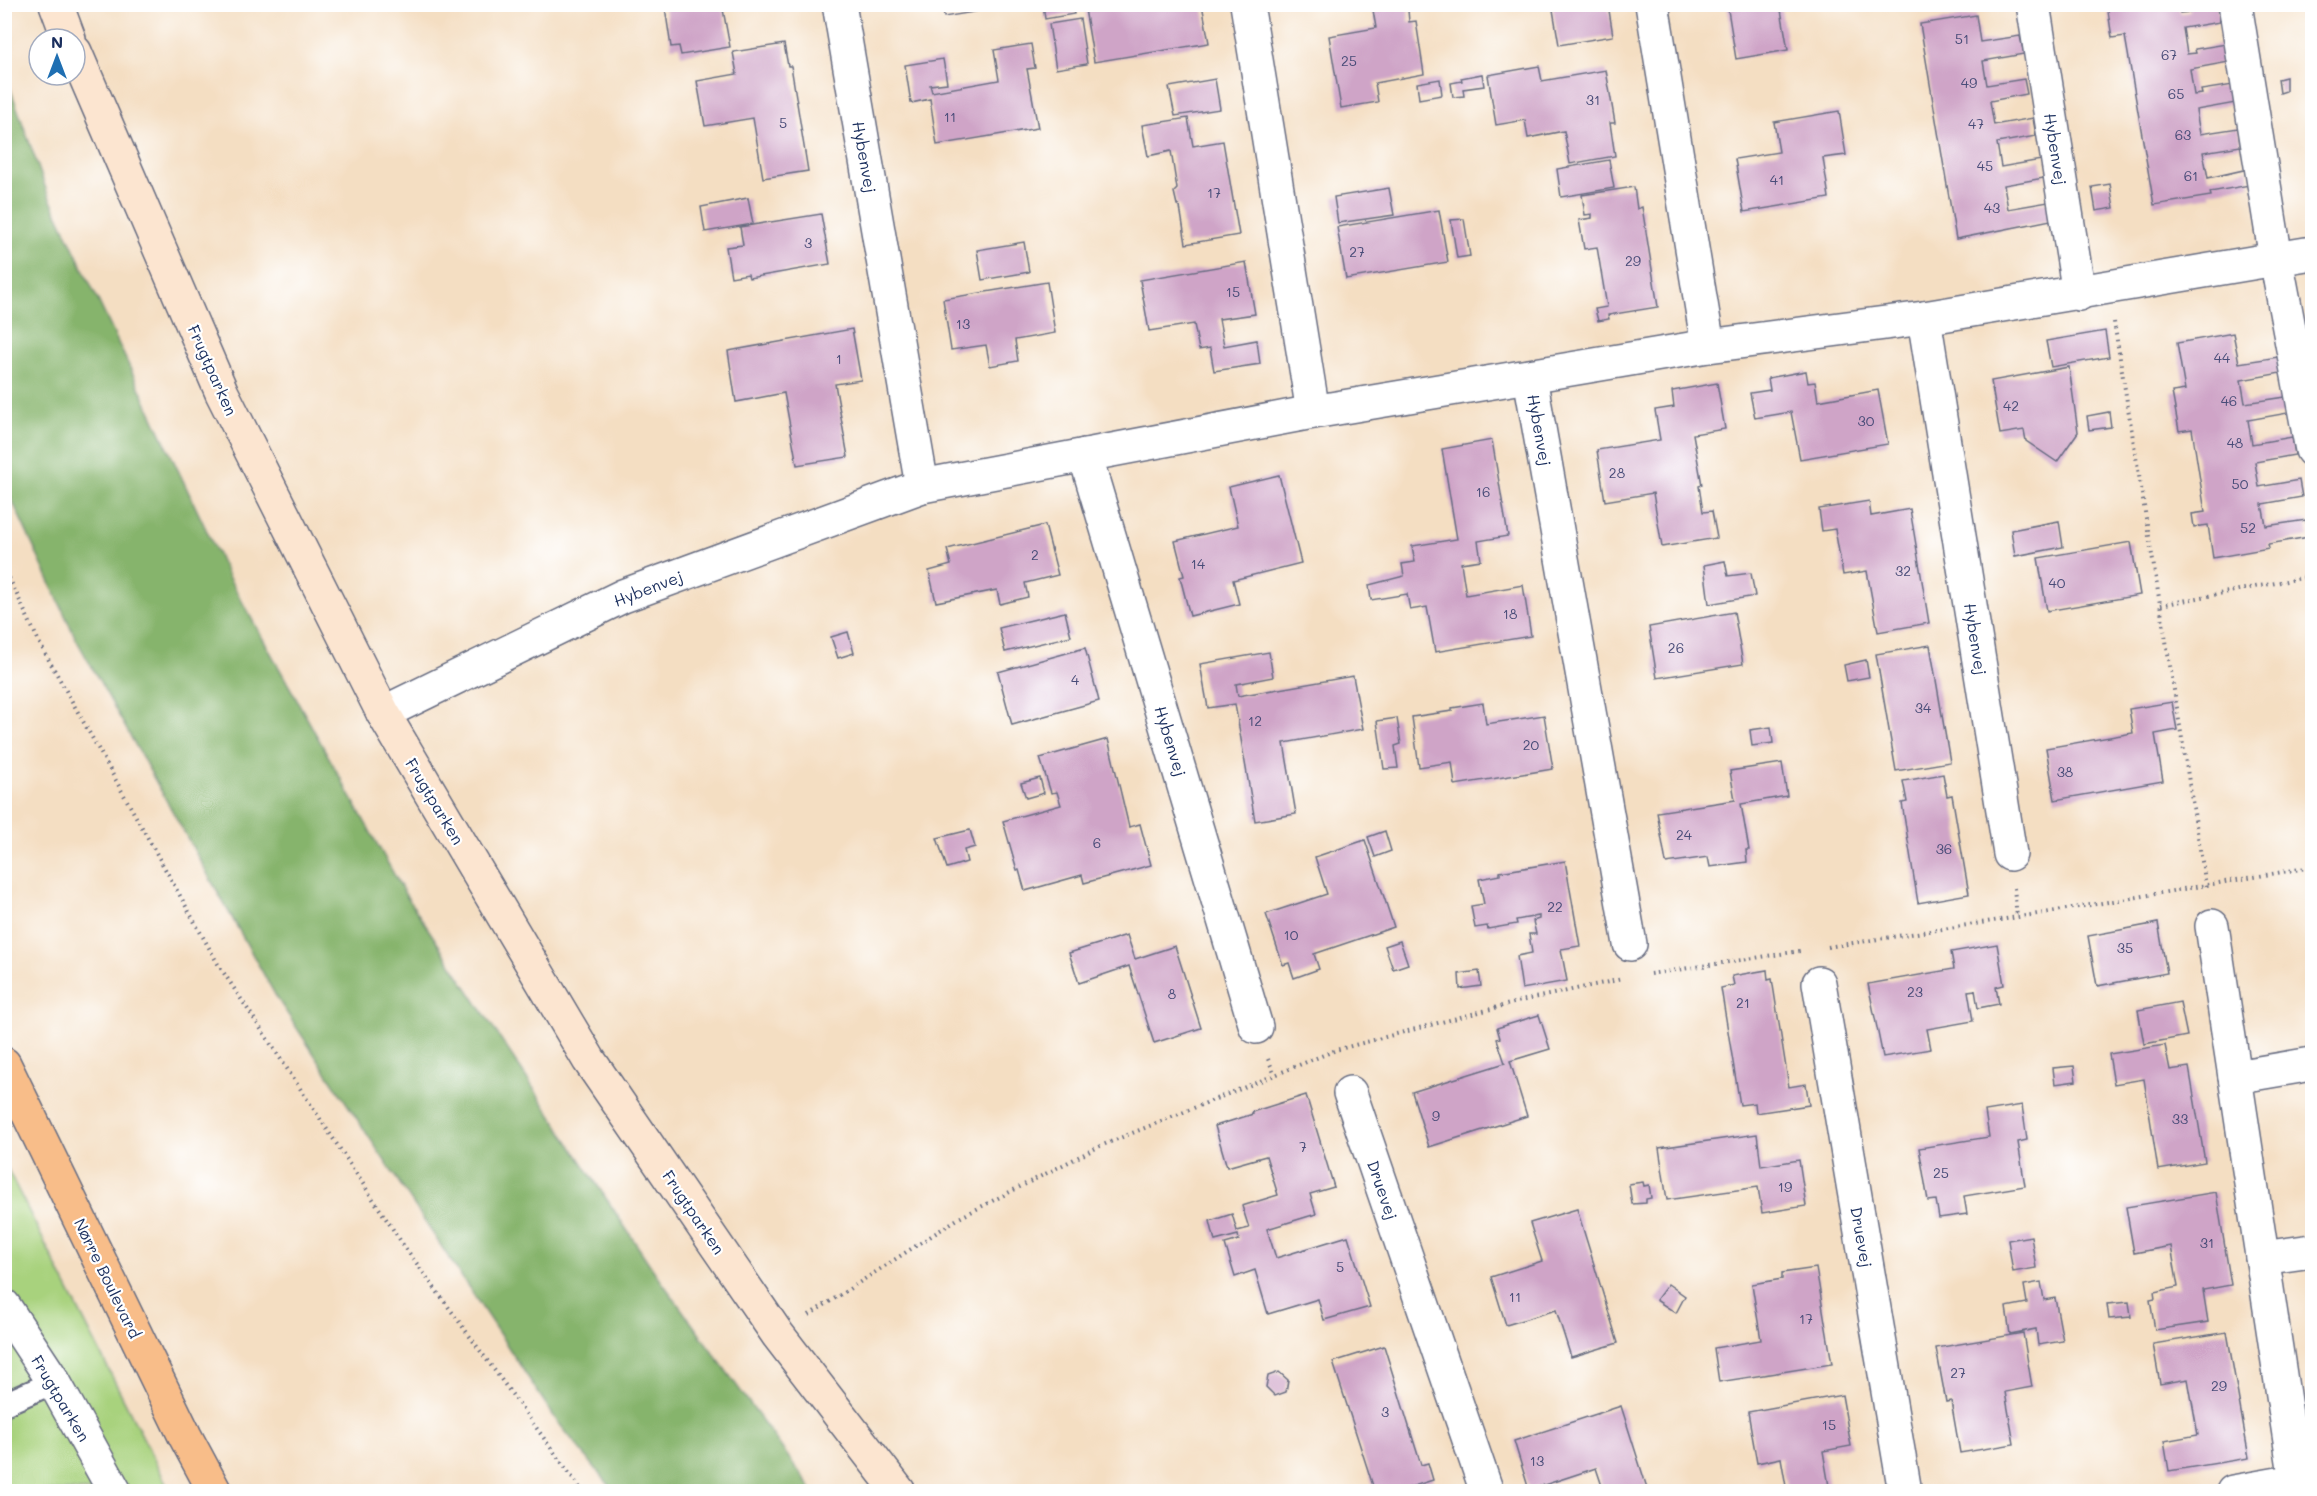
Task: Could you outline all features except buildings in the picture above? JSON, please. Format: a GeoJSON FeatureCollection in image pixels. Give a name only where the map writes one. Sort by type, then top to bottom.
{"type":"FeatureCollection","features":[{"type":"Feature","properties":{"kind":"highway","name":"Nørre Boulevard"},"geometry":{"type":"LineString","coordinates":[[4,1064],[185,1436],[215,1491]]}},
{"type":"Feature","properties":{"kind":"street"},"geometry":{"type":"LineString","coordinates":[[56,4],[65,27]]}},
{"type":"Feature","properties":{"kind":"street","name":"Hybenvej"},"geometry":{"type":"LineString","coordinates":[[839,4],[922,486]]}},
{"type":"Feature","properties":{"kind":"street"},"geometry":{"type":"LineString","coordinates":[[1247,4],[1313,412]]}},
{"type":"Feature","properties":{"kind":"street"},"geometry":{"type":"LineString","coordinates":[[1652,4],[1708,346]]}},
{"type":"Feature","properties":{"kind":"street","name":"Hybenvej"},"geometry":{"type":"LineString","coordinates":[[2032,4],[2094,291]]}},
{"type":"Feature","properties":{"kind":"street"},"geometry":{"type":"LineString","coordinates":[[2235,4],[2276,259],[2313,450]]}},
{"type":"Feature","properties":{"kind":"street","name":"Frugtparken"},"geometry":{"type":"LineString","coordinates":[[87,80],[222,393],[383,713],[589,1060],[778,1335],[899,1491]]}},
{"type":"Feature","properties":{"kind":"street","name":"Hybenvej"},"geometry":{"type":"LineString","coordinates":[[383,713],[623,597],[922,486],[1313,412],[1708,346],[1924,318],[2313,254]]}},
{"type":"Feature","properties":{"kind":"street","name":"Hybenvej"},"geometry":{"type":"LineString","coordinates":[[1924,318],[2010,854]]}},
{"type":"Feature","properties":{"kind":"street","name":"Hybenvej"},"geometry":{"type":"LineString","coordinates":[[1530,377],[1630,944]]}},
{"type":"Feature","properties":{"kind":"street","name":"Hybenvej"},"geometry":{"type":"LineString","coordinates":[[1085,455],[1256,1027]]}},
{"type":"Feature","properties":{"kind":"street"},"geometry":{"type":"LineString","coordinates":[[2212,926],[2262,1258],[2304,1479],[2233,1491]]}},
{"type":"Feature","properties":{"kind":"street","name":"Druevej"},"geometry":{"type":"LineString","coordinates":[[1819,982],[1905,1491]]}},
{"type":"Feature","properties":{"kind":"street"},"geometry":{"type":"LineString","coordinates":[[2235,1077],[2313,1064]]}},
{"type":"Feature","properties":{"kind":"street","name":"Druevej"},"geometry":{"type":"LineString","coordinates":[[1350,1094],[1487,1491]]}},
{"type":"Feature","properties":{"kind":"street"},"geometry":{"type":"LineString","coordinates":[[2262,1258],[2313,1251]]}},
{"type":"Feature","properties":{"kind":"street","name":"Frugtparken"},"geometry":{"type":"LineString","coordinates":[[4,1306],[54,1382],[115,1491]]}},
{"type":"Feature","properties":{"kind":"lane"},"geometry":{"type":"LineString","coordinates":[[4,1404],[54,1382]]}},
{"type":"Feature","properties":{"kind":"path"},"geometry":{"type":"LineString","coordinates":[[2094,291],[2161,605],[2212,926]]}},
{"type":"Feature","properties":{"kind":"path"},"geometry":{"type":"LineString","coordinates":[[4,567],[40,644],[218,964],[404,1246],[583,1491]]}},
{"type":"Feature","properties":{"kind":"path"},"geometry":{"type":"LineString","coordinates":[[2161,605],[2313,576]]}},
{"type":"Feature","properties":{"kind":"path"},"geometry":{"type":"LineString","coordinates":[[1826,947],[2313,867]]}},
{"type":"Feature","properties":{"kind":"path"},"geometry":{"type":"LineString","coordinates":[[1646,975],[1804,950]]}},
{"type":"Feature","properties":{"kind":"path"},"geometry":{"type":"LineString","coordinates":[[778,1335],[959,1218],[1098,1147],[1336,1050],[1521,1001],[1623,979]]}},
{"type":"Feature","properties":{"kind":"green space"},"geometry":{"type":"Polygon","coordinates":[[[4,71],[47,192],[229,578],[405,894],[654,1271],[813,1491],[614,1491],[557,1421],[277,998],[76,639],[5,485],[4,71]]]}},
{"type":"Feature","properties":{"kind":"green space"},"geometry":{"type":"Polygon","coordinates":[[[5,1164],[170,1491],[5,1491],[5,1164]]]}}]}
